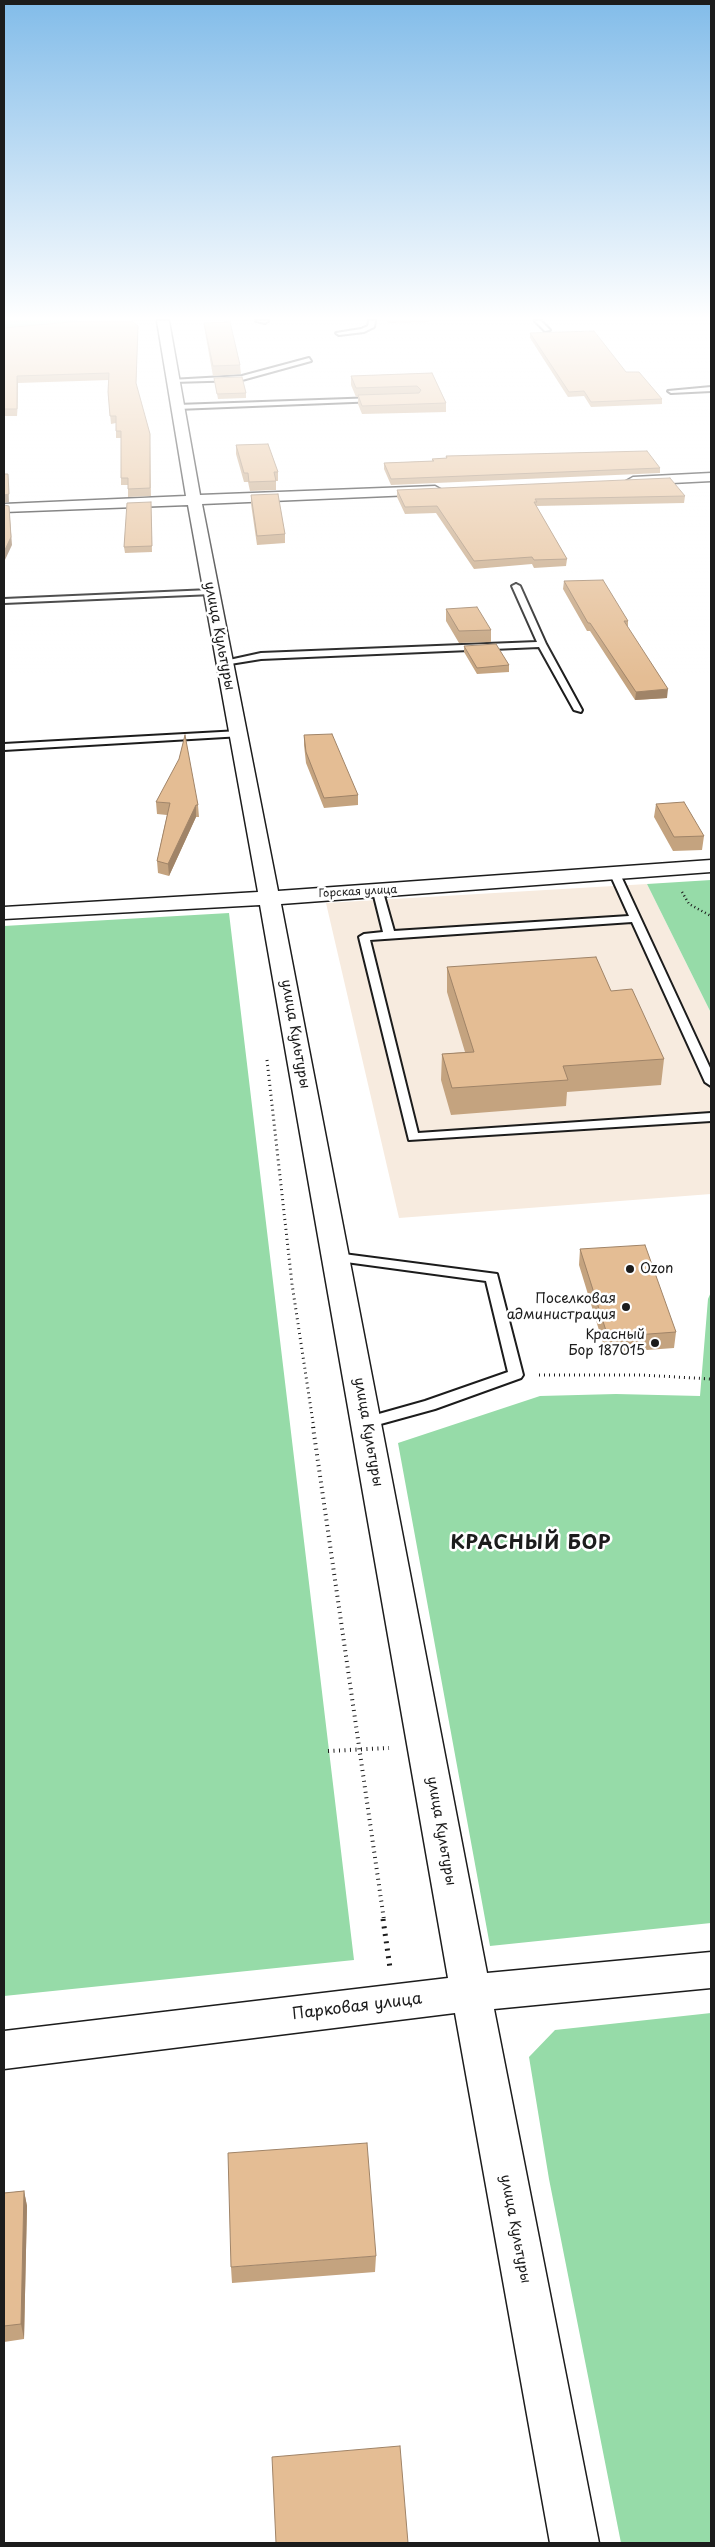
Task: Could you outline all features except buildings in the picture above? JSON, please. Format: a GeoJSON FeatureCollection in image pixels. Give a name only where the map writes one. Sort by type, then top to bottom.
{"type":"FeatureCollection","features":[{"type":"Feature","properties":{"kind":"street","name":"улица Культуры"},"geometry":{"type":"LineString","coordinates":[[183,440],[210,592],[240,734],[470,1994],[575,2543]]}},
{"type":"Feature","properties":{"kind":"street"},"geometry":{"type":"LineString","coordinates":[[622,481],[711,477]]}},
{"type":"Feature","properties":{"kind":"street"},"geometry":{"type":"LineString","coordinates":[[4,508],[453,489]]}},
{"type":"Feature","properties":{"kind":"street","name":"Горская улица"},"geometry":{"type":"LineString","coordinates":[[4,913],[378,892],[711,866]]}},
{"type":"Feature","properties":{"kind":"street","name":"Парковая улица"},"geometry":{"type":"LineString","coordinates":[[4,2050],[470,1994],[711,1970]]}},
{"type":"Feature","properties":{"kind":"lane"},"geometry":{"type":"LineString","coordinates":[[516,586],[542,644],[578,710]]}},
{"type":"Feature","properties":{"kind":"lane"},"geometry":{"type":"LineString","coordinates":[[4,601],[210,592]]}},
{"type":"Feature","properties":{"kind":"lane"},"geometry":{"type":"LineString","coordinates":[[224,662],[261,656],[542,644]]}},
{"type":"Feature","properties":{"kind":"lane"},"geometry":{"type":"LineString","coordinates":[[4,747],[240,734]]}},
{"type":"Feature","properties":{"kind":"lane"},"geometry":{"type":"LineString","coordinates":[[616,874],[711,1082]]}},
{"type":"Feature","properties":{"kind":"lane"},"geometry":{"type":"LineString","coordinates":[[378,892],[389,935]]}},
{"type":"Feature","properties":{"kind":"lane"},"geometry":{"type":"LineString","coordinates":[[636,919],[364,937],[413,1137],[711,1117]]}},
{"type":"Feature","properties":{"kind":"lane"},"geometry":{"type":"LineString","coordinates":[[336,1257],[398,1267],[492,1277],[516,1375],[430,1405],[366,1423]]}},
{"type":"Feature","properties":{"kind":"path"},"geometry":{"type":"LineString","coordinates":[[680,888],[689,904],[711,916]]}},
{"type":"Feature","properties":{"kind":"path"},"geometry":{"type":"LineString","coordinates":[[266,1054],[292,1284],[361,1750],[391,1972]]}},
{"type":"Feature","properties":{"kind":"path"},"geometry":{"type":"LineString","coordinates":[[516,1375],[642,1375],[711,1379]]}},
{"type":"Feature","properties":{"kind":"path"},"geometry":{"type":"LineString","coordinates":[[328,1751],[425,1746]]}},
{"type":"Feature","properties":{"kind":"shaded area"},"geometry":{"type":"Polygon","coordinates":[[[647,884],[711,1013],[711,1194],[399,1218],[326,903],[647,884]]]}},
{"type":"Feature","properties":{"kind":"green space"},"geometry":{"type":"Polygon","coordinates":[[[711,880],[711,1013],[647,884],[711,880]]]}},
{"type":"Feature","properties":{"kind":"green space"},"geometry":{"type":"Polygon","coordinates":[[[229,913],[354,1960],[4,1996],[4,926],[229,913]]]}},
{"type":"Feature","properties":{"kind":"green space"},"geometry":{"type":"Polygon","coordinates":[[[711,1292],[711,1923],[490,1946],[398,1443],[540,1396],[616,1394],[700,1396],[708,1299],[711,1292]]]}},
{"type":"Feature","properties":{"kind":"green space"},"geometry":{"type":"Polygon","coordinates":[[[711,2013],[711,2543],[621,2543],[549,2179],[529,2057],[555,2030],[711,2013]]]}},
{"type":"Feature","properties":{"kind":"place","name":"Ozon"},"geometry":{"type":"Point","coordinates":[630,1269]}},
{"type":"Feature","properties":{"kind":"place","name":"Поселковая администрация"},"geometry":{"type":"Point","coordinates":[626,1307]}},
{"type":"Feature","properties":{"kind":"place","name":"Красный Бор 187015"},"geometry":{"type":"Point","coordinates":[655,1343]}},
{"type":"Feature","properties":{"kind":"district","name":"КРАСНЫЙ БОР"},"geometry":{"type":"Point","coordinates":[531,1544]}}]}
